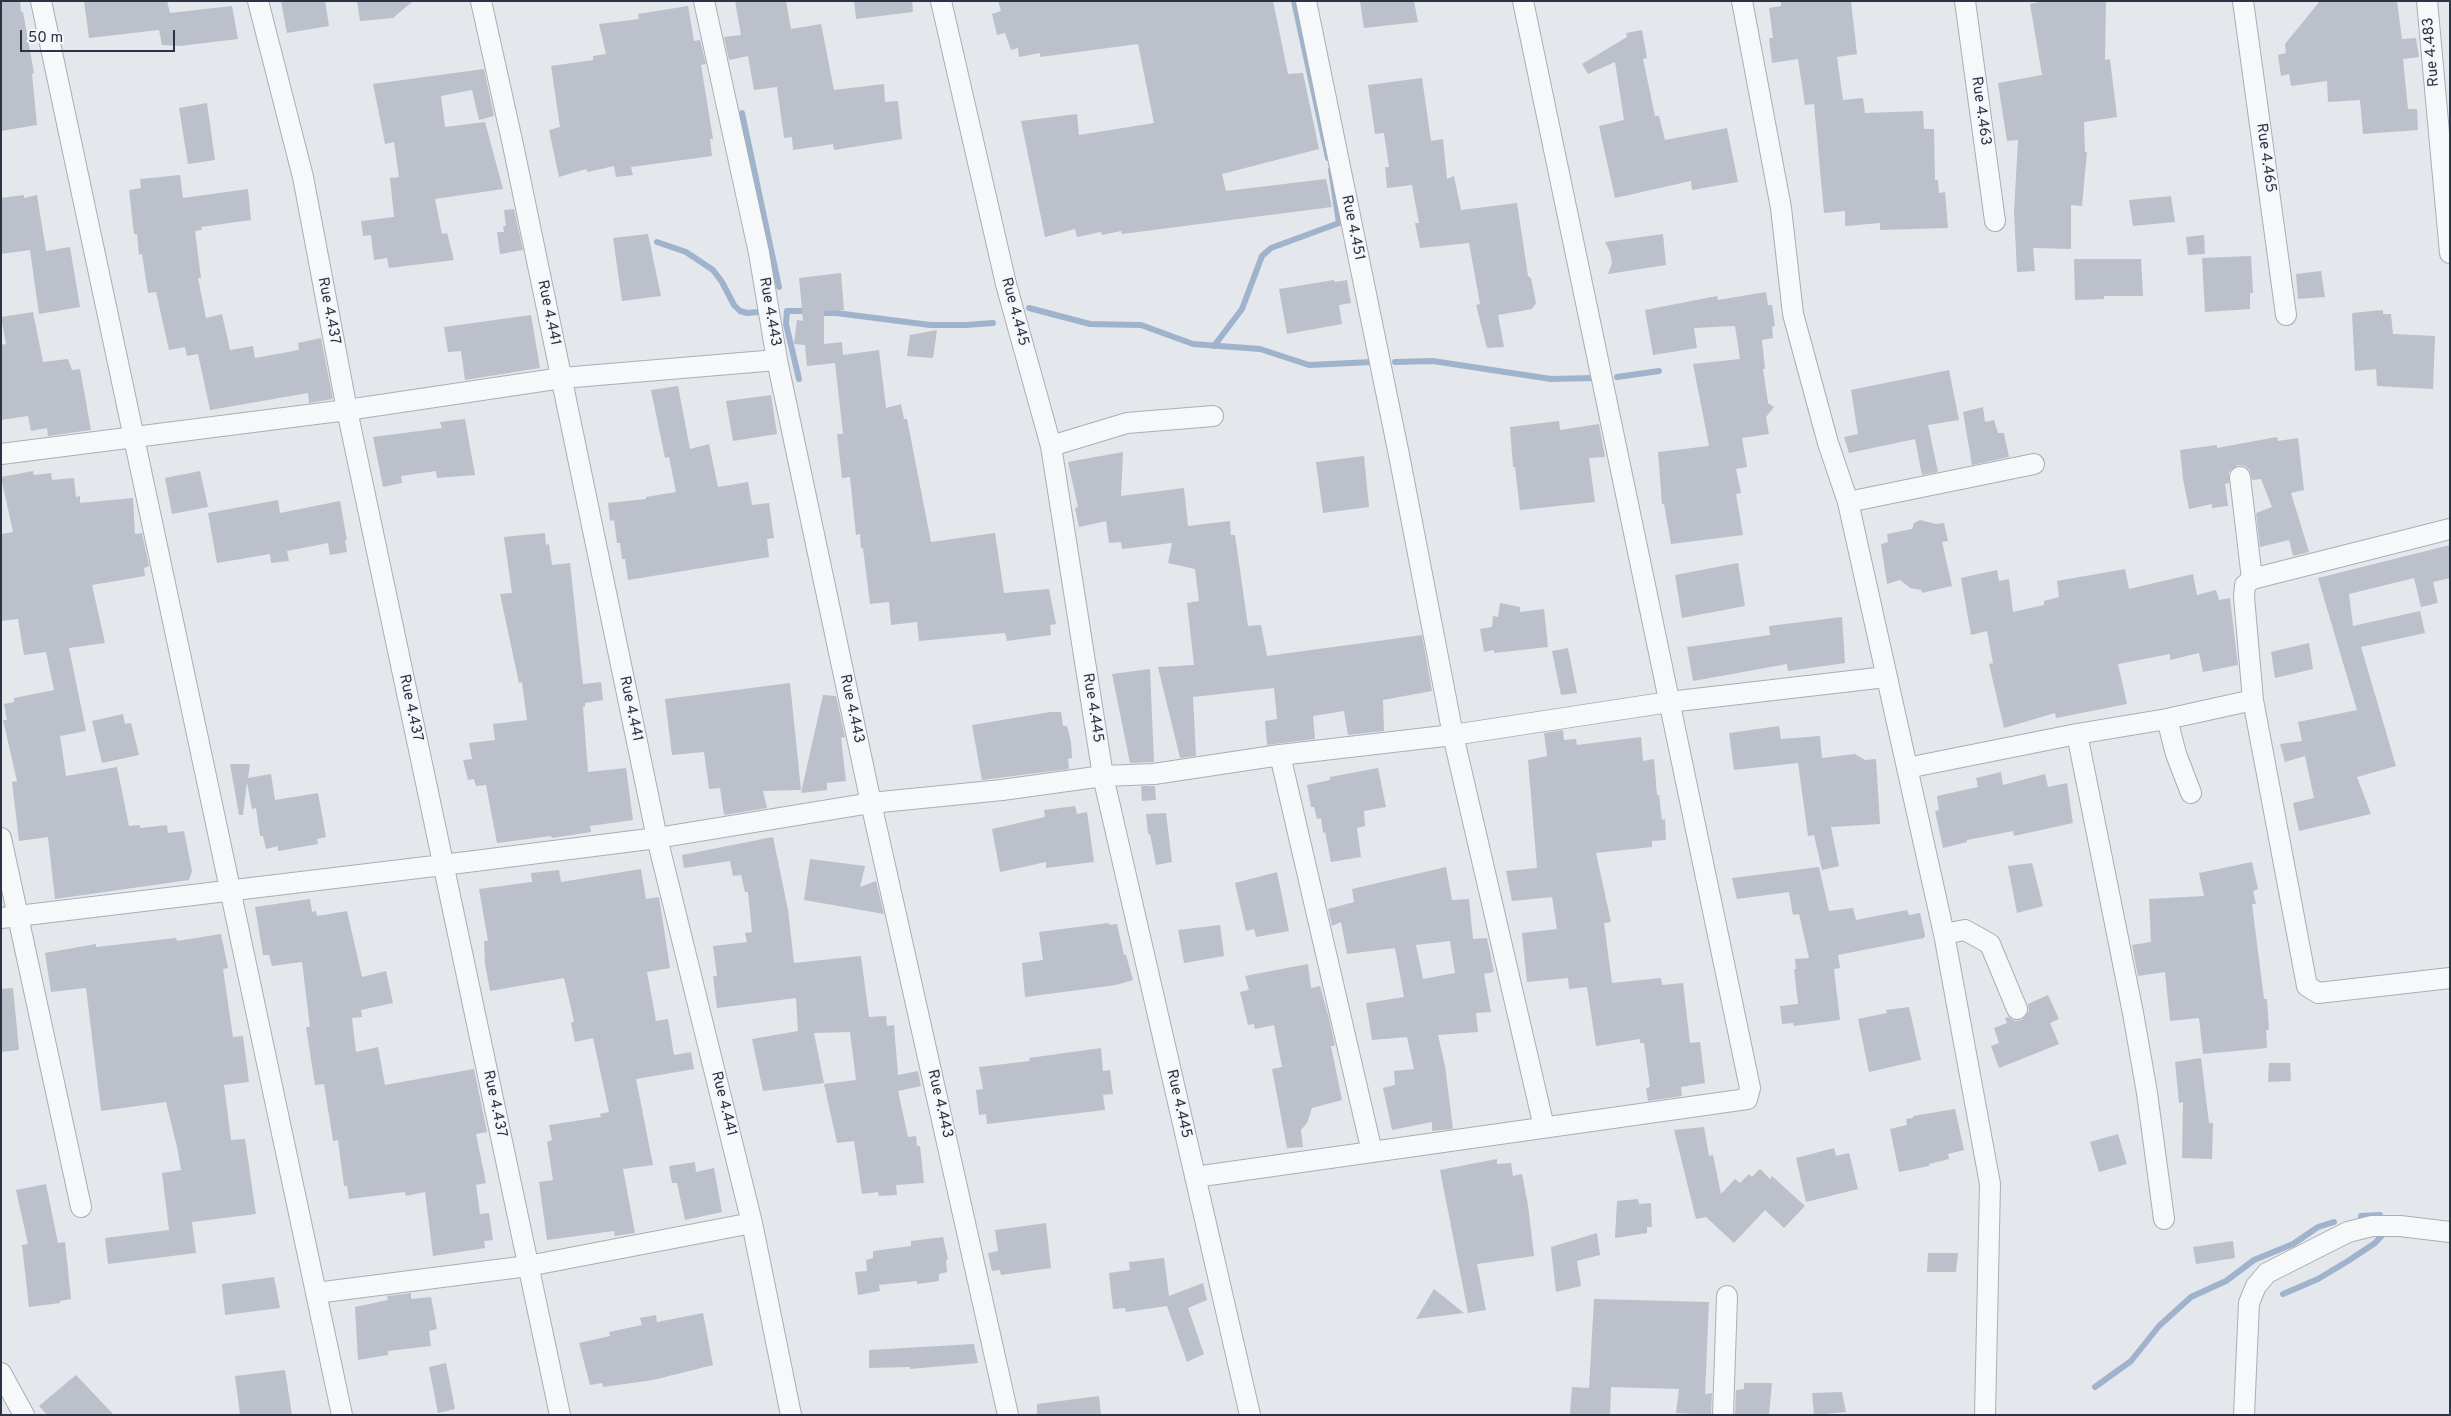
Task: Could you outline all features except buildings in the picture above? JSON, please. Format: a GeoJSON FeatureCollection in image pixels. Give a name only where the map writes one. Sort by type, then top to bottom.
{"type":"FeatureCollection","features":[{"type":"Feature","properties":{"kind":"street"},"geometry":{"type":"LineString","coordinates":[[42,1],[342,1415]]}},
{"type":"Feature","properties":{"kind":"street","name":"Rue 4.437"},"geometry":{"type":"LineString","coordinates":[[258,1],[302,177],[347,410],[560,1415]]}},
{"type":"Feature","properties":{"kind":"street","name":"Rue 4.441"},"geometry":{"type":"LineString","coordinates":[[481,1],[562,378],[657,838],[752,1223],[791,1415]]}},
{"type":"Feature","properties":{"kind":"street","name":"Rue 4.443"},"geometry":{"type":"LineString","coordinates":[[704,1],[759,253],[777,360],[871,803],[1008,1415]]}},
{"type":"Feature","properties":{"kind":"street","name":"Rue 4.445"},"geometry":{"type":"LineString","coordinates":[[941,1],[1006,284],[1051,446],[1103,776],[1250,1415]]}},
{"type":"Feature","properties":{"kind":"street","name":"Rue 4.451"},"geometry":{"type":"LineString","coordinates":[[1306,1],[1453,735],[1544,1127]]}},
{"type":"Feature","properties":{"kind":"street"},"geometry":{"type":"LineString","coordinates":[[1195,1177],[1746,1099],[1750,1088],[1523,1]]}},
{"type":"Feature","properties":{"kind":"street"},"geometry":{"type":"LineString","coordinates":[[1742,1],[1781,208],[1792,314],[1800,350],[1848,502],[1944,934],[1991,1199],[1986,1324],[1985,1415]]}},
{"type":"Feature","properties":{"kind":"street","name":"Rue 4.463"},"geometry":{"type":"LineString","coordinates":[[1965,1],[1994,221]]}},
{"type":"Feature","properties":{"kind":"street","name":"Rue 4.465"},"geometry":{"type":"LineString","coordinates":[[2243,1],[2286,315]]}},
{"type":"Feature","properties":{"kind":"street","name":"Rue 4.483"},"geometry":{"type":"LineString","coordinates":[[2427,1],[2450,253]]}},
{"type":"Feature","properties":{"kind":"street"},"geometry":{"type":"LineString","coordinates":[[1,454],[347,410],[562,378],[777,360]]}},
{"type":"Feature","properties":{"kind":"street"},"geometry":{"type":"LineString","coordinates":[[1051,446],[1126,423],[1213,416]]}},
{"type":"Feature","properties":{"kind":"street"},"geometry":{"type":"LineString","coordinates":[[1848,502],[2034,464]]}},
{"type":"Feature","properties":{"kind":"street"},"geometry":{"type":"LineString","coordinates":[[2240,477],[2252,579]]}},
{"type":"Feature","properties":{"kind":"street"},"geometry":{"type":"LineString","coordinates":[[2450,529],[2252,579],[2246,585],[2244,597],[2253,700],[2308,986],[2318,994],[2450,978]]}},
{"type":"Feature","properties":{"kind":"street"},"geometry":{"type":"LineString","coordinates":[[10,917],[657,838],[871,803],[1002,790],[1103,776],[1154,774],[1280,755],[1453,735],[1669,702],[1886,677]]}},
{"type":"Feature","properties":{"kind":"street"},"geometry":{"type":"LineString","coordinates":[[1907,768],[2077,734],[2167,719],[2253,700]]}},
{"type":"Feature","properties":{"kind":"street"},"geometry":{"type":"LineString","coordinates":[[2167,719],[2176,754],[2191,793]]}},
{"type":"Feature","properties":{"kind":"street"},"geometry":{"type":"LineString","coordinates":[[2077,734],[2133,1013],[2164,1220]]}},
{"type":"Feature","properties":{"kind":"street"},"geometry":{"type":"LineString","coordinates":[[1280,755],[1372,1152]]}},
{"type":"Feature","properties":{"kind":"street"},"geometry":{"type":"LineString","coordinates":[[1,838],[10,917],[81,1207]]}},
{"type":"Feature","properties":{"kind":"street"},"geometry":{"type":"LineString","coordinates":[[1944,934],[1965,930],[1990,944],[2017,1009]]}},
{"type":"Feature","properties":{"kind":"street"},"geometry":{"type":"LineString","coordinates":[[316,1293],[528,1266],[752,1223]]}},
{"type":"Feature","properties":{"kind":"street"},"geometry":{"type":"LineString","coordinates":[[2244,1415],[2249,1303],[2256,1286],[2267,1273],[2348,1232],[2372,1226],[2400,1226],[2450,1232]]}},
{"type":"Feature","properties":{"kind":"street"},"geometry":{"type":"LineString","coordinates":[[1723,1415],[1727,1296]]}},
{"type":"Feature","properties":{"kind":"street"},"geometry":{"type":"LineString","coordinates":[[1,1373],[24,1415]]}},
{"type":"Feature","properties":{"kind":"waterway"},"geometry":{"type":"LineString","coordinates":[[1294,1],[1328,158]]}},
{"type":"Feature","properties":{"kind":"waterway"},"geometry":{"type":"LineString","coordinates":[[742,113],[779,287]]}},
{"type":"Feature","properties":{"kind":"waterway"},"geometry":{"type":"LineString","coordinates":[[1214,346],[1242,309],[1262,256],[1271,248],[1339,223],[1331,170]]}},
{"type":"Feature","properties":{"kind":"waterway"},"geometry":{"type":"LineString","coordinates":[[657,242],[686,252],[713,270],[722,282],[734,305],[740,311],[747,313],[758,312]]}},
{"type":"Feature","properties":{"kind":"waterway"},"geometry":{"type":"LineString","coordinates":[[1029,308],[1090,324],[1141,325],[1193,344],[1260,349],[1309,365],[1372,362]]}},
{"type":"Feature","properties":{"kind":"waterway"},"geometry":{"type":"LineString","coordinates":[[799,379],[786,324],[787,311],[808,311]]}},
{"type":"Feature","properties":{"kind":"waterway"},"geometry":{"type":"LineString","coordinates":[[818,313],[836,313],[930,325],[993,323]]}},
{"type":"Feature","properties":{"kind":"waterway"},"geometry":{"type":"LineString","coordinates":[[1395,362],[1433,361],[1551,379],[1594,378]]}},
{"type":"Feature","properties":{"kind":"waterway"},"geometry":{"type":"LineString","coordinates":[[1617,377],[1659,371]]}},
{"type":"Feature","properties":{"kind":"waterway"},"geometry":{"type":"LineString","coordinates":[[2361,1216],[2380,1215]]}},
{"type":"Feature","properties":{"kind":"waterway"},"geometry":{"type":"LineString","coordinates":[[2095,1387],[2131,1361],[2159,1326],[2191,1297],[2226,1281],[2254,1260],[2293,1244],[2318,1227],[2334,1222]]}},
{"type":"Feature","properties":{"kind":"waterway"},"geometry":{"type":"LineString","coordinates":[[2283,1294],[2318,1279],[2348,1261],[2375,1243],[2387,1230]]}}]}
